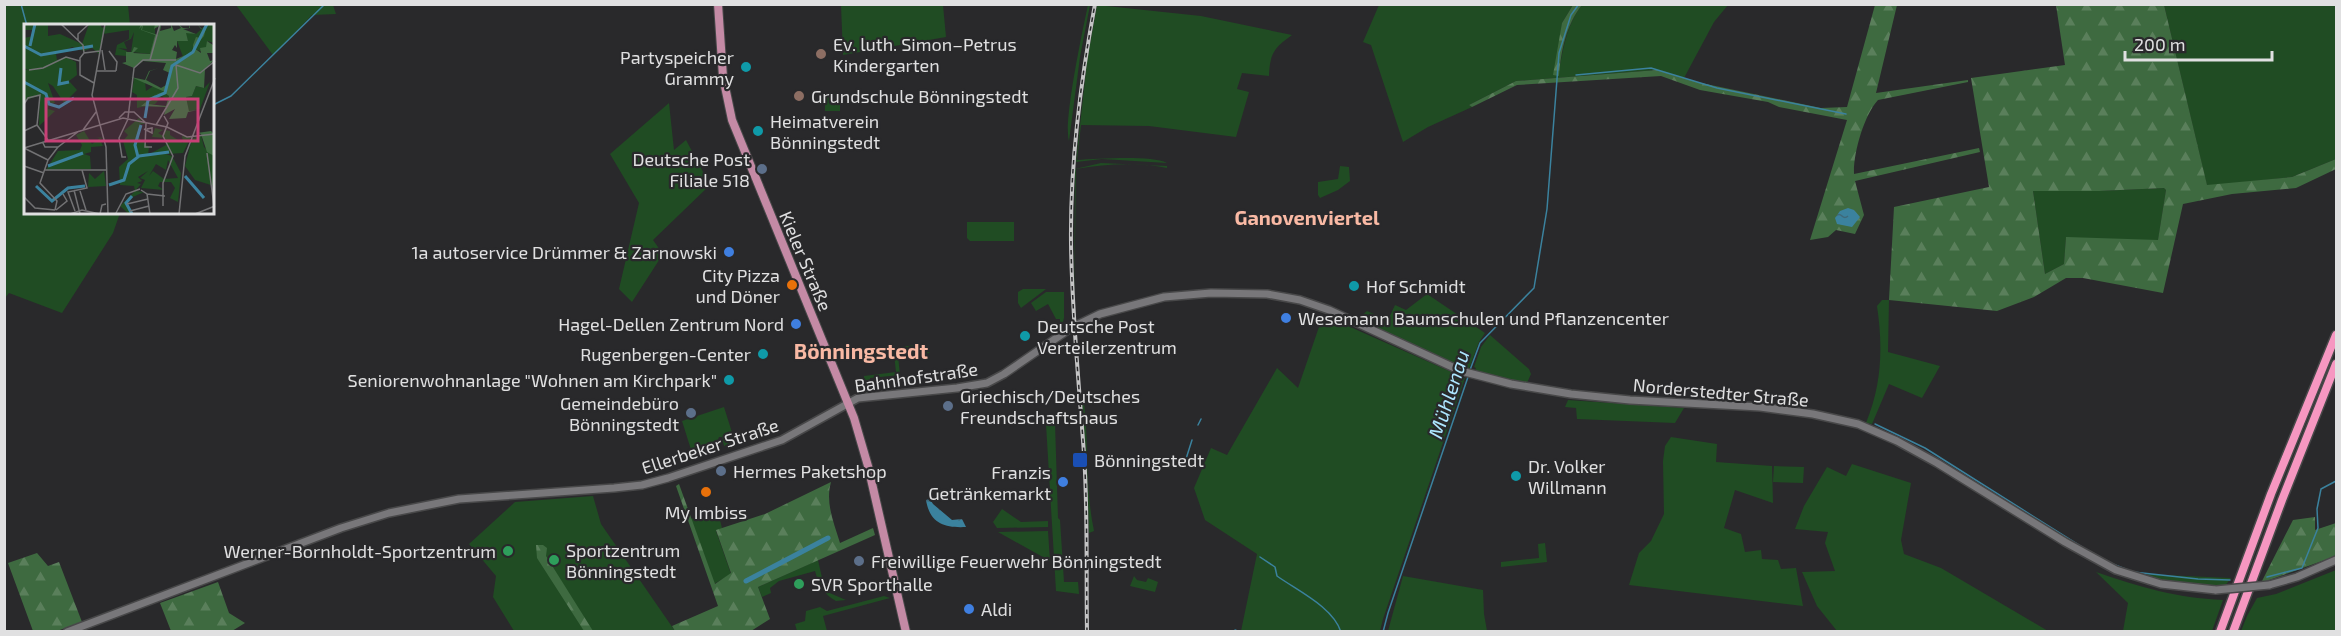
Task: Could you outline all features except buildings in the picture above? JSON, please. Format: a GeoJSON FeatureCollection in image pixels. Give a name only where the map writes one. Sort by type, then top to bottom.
{"type":"FeatureCollection","features":[{"type":"Feature","properties":{"kind":"highway"},"geometry":{"type":"LineString","coordinates":[[2220,632],[2271,494],[2337,335]]}},
{"type":"Feature","properties":{"kind":"highway"},"geometry":{"type":"LineString","coordinates":[[2233,632],[2282,500],[2337,364]]}},
{"type":"Feature","properties":{"kind":"main road","name":"Kieler Straße"},"geometry":{"type":"LineString","coordinates":[[718,4],[723,77],[732,120],[848,402],[868,466],[906,632]]}},
{"type":"Feature","properties":{"kind":"main road","name":"Norderstedter Straße"},"geometry":{"type":"LineString","coordinates":[[1079,323],[1118,308],[1164,297],[1211,293],[1276,295],[1300,300],[1328,310],[1461,371],[1511,384],[1571,394],[1630,400],[1761,407],[1813,414],[1858,424],[1897,441],[1937,463],[2030,521],[2116,570],[2161,584],[2216,590],[2269,585],[2337,561]]}},
{"type":"Feature","properties":{"kind":"main road","name":"Bahnhofstraße"},"geometry":{"type":"LineString","coordinates":[[848,402],[858,398],[987,383],[1079,323]]}},
{"type":"Feature","properties":{"kind":"main road","name":"Ellerbeker Straße"},"geometry":{"type":"LineString","coordinates":[[67,632],[341,528],[389,513],[459,499],[642,485],[782,440],[848,402]]}},
{"type":"Feature","properties":{"kind":"green space"},"geometry":{"type":"Polygon","coordinates":[[[5,4],[128,5],[130,24],[24,24],[24,214],[120,214],[113,233],[62,313],[9,293],[5,298],[5,4]]]}},
{"type":"Feature","properties":{"kind":"green space"},"geometry":{"type":"Polygon","coordinates":[[[236,5],[333,5],[336,14],[312,15],[273,55],[236,5]]]}},
{"type":"Feature","properties":{"kind":"green space"},"geometry":{"type":"Polygon","coordinates":[[[841,5],[943,5],[946,37],[843,55],[841,5]]]}},
{"type":"Feature","properties":{"kind":"green space"},"geometry":{"type":"Polygon","coordinates":[[[1088,5],[1090,5],[1080,57],[1069,141],[1071,96],[1088,5]]]}},
{"type":"Feature","properties":{"kind":"green space"},"geometry":{"type":"Polygon","coordinates":[[[1097,5],[1201,16],[1292,35],[1274,52],[1270,62],[1269,76],[1242,73],[1237,89],[1249,92],[1236,137],[1149,126],[1081,125],[1077,160],[1110,158],[1137,158],[1167,163],[1102,159],[1076,162],[1087,61],[1097,5]]]}},
{"type":"Feature","properties":{"kind":"green space"},"geometry":{"type":"Polygon","coordinates":[[[1379,5],[1573,5],[1562,23],[1558,76],[1572,21],[1582,5],[1728,5],[1714,22],[1684,78],[1657,70],[1516,81],[1469,105],[1472,107],[1428,127],[1403,142],[1371,45],[1363,42],[1379,5]]]}},
{"type":"Feature","properties":{"kind":"green space"},"geometry":{"type":"Polygon","coordinates":[[[1573,5],[1582,5],[1565,39],[1559,76],[1553,75],[1562,23],[1573,5]]]}},
{"type":"Feature","properties":{"kind":"green space"},"geometry":{"type":"Polygon","coordinates":[[[1875,5],[1897,5],[1876,93],[1968,80],[1968,82],[1878,100],[1868,115],[1860,135],[1854,174],[1979,148],[1980,152],[1855,181],[1864,215],[1855,234],[1836,230],[1828,237],[1810,240],[1847,120],[1779,107],[1768,102],[1700,90],[1661,76],[1517,85],[1472,107],[1469,105],[1516,81],[1657,70],[1701,83],[1821,108],[1847,107],[1875,5]]]}},
{"type":"Feature","properties":{"kind":"green space"},"geometry":{"type":"Polygon","coordinates":[[[2056,5],[2164,5],[2207,185],[2292,177],[2336,159],[2336,169],[2296,188],[2232,194],[2183,204],[2163,293],[2083,278],[2066,278],[2034,297],[1997,311],[1889,300],[1894,207],[1989,187],[1971,78],[2065,65],[2056,5]],[[2164,188],[2033,191],[2045,274],[2064,264],[2066,237],[2158,240],[2166,190],[2164,188]]]}},
{"type":"Feature","properties":{"kind":"green space"},"geometry":{"type":"Polygon","coordinates":[[[2164,5],[2336,5],[2336,159],[2292,177],[2207,186],[2164,5]]]}},
{"type":"Feature","properties":{"kind":"green space"},"geometry":{"type":"Polygon","coordinates":[[[825,93],[840,93],[840,111],[825,111],[825,93]]]}},
{"type":"Feature","properties":{"kind":"green space"},"geometry":{"type":"Polygon","coordinates":[[[669,103],[674,150],[686,140],[710,185],[653,240],[663,254],[632,302],[619,289],[639,203],[610,154],[669,103]]]}},
{"type":"Feature","properties":{"kind":"green space"},"geometry":{"type":"Polygon","coordinates":[[[1101,163],[1131,164],[1076,169],[1074,317],[1075,169],[1101,163]]]}},
{"type":"Feature","properties":{"kind":"green space"},"geometry":{"type":"Polygon","coordinates":[[[1340,166],[1349,167],[1350,181],[1338,190],[1320,198],[1318,182],[1338,179],[1340,166]]]}},
{"type":"Feature","properties":{"kind":"green space"},"geometry":{"type":"Polygon","coordinates":[[[2164,188],[2166,190],[2158,241],[2066,238],[2064,264],[2045,274],[2033,191],[2164,188]]]}},
{"type":"Feature","properties":{"kind":"green space"},"geometry":{"type":"Polygon","coordinates":[[[967,222],[1014,222],[1014,241],[970,241],[967,238],[967,222]]]}},
{"type":"Feature","properties":{"kind":"green space"},"geometry":{"type":"Polygon","coordinates":[[[1023,289],[1046,289],[1021,308],[1018,303],[1018,292],[1023,289]]]}},
{"type":"Feature","properties":{"kind":"green space"},"geometry":{"type":"Polygon","coordinates":[[[1046,292],[1064,292],[1064,318],[1061,329],[1056,327],[1060,319],[1056,319],[1048,304],[1036,311],[1031,303],[1046,292]]]}},
{"type":"Feature","properties":{"kind":"green space"},"geometry":{"type":"Polygon","coordinates":[[[1427,294],[1485,333],[1479,342],[1469,369],[1356,320],[1367,311],[1388,320],[1395,305],[1406,310],[1427,294]]]}},
{"type":"Feature","properties":{"kind":"green space"},"geometry":{"type":"Polygon","coordinates":[[[1882,300],[1889,300],[1888,352],[1940,366],[1922,398],[1889,384],[1872,424],[1866,423],[1875,394],[1880,365],[1877,306],[1882,300]]]}},
{"type":"Feature","properties":{"kind":"green space"},"geometry":{"type":"Polygon","coordinates":[[[1330,318],[1465,378],[1380,631],[1241,631],[1257,554],[1205,520],[1194,488],[1211,448],[1227,455],[1277,368],[1298,388],[1320,324],[1330,318]]]}},
{"type":"Feature","properties":{"kind":"green space"},"geometry":{"type":"Polygon","coordinates":[[[1490,335],[1529,369],[1531,374],[1527,383],[1475,371],[1474,367],[1481,347],[1490,335]]]}},
{"type":"Feature","properties":{"kind":"green space"},"geometry":{"type":"Polygon","coordinates":[[[917,345],[930,353],[898,356],[900,375],[870,378],[870,392],[864,394],[864,376],[896,372],[894,354],[899,354],[898,347],[917,345]]]}},
{"type":"Feature","properties":{"kind":"green space"},"geometry":{"type":"Polygon","coordinates":[[[1568,400],[1684,408],[1675,423],[1577,419],[1576,408],[1565,407],[1568,400]]]}},
{"type":"Feature","properties":{"kind":"green space"},"geometry":{"type":"Polygon","coordinates":[[[1082,401],[1084,402],[1089,499],[1094,531],[1089,533],[1087,466],[1082,401]]]}},
{"type":"Feature","properties":{"kind":"green space"},"geometry":{"type":"Polygon","coordinates":[[[724,407],[735,442],[724,446],[722,437],[719,437],[715,449],[693,456],[682,421],[724,407]]]}},
{"type":"Feature","properties":{"kind":"green space"},"geometry":{"type":"Polygon","coordinates":[[[1055,423],[1058,518],[1060,520],[1064,582],[1078,582],[1079,594],[1056,591],[1046,424],[1055,423]]]}},
{"type":"Feature","properties":{"kind":"green space"},"geometry":{"type":"Polygon","coordinates":[[[1671,437],[1717,444],[1716,462],[1772,466],[1773,503],[1735,490],[1724,528],[1741,534],[1745,552],[1761,550],[1762,559],[1778,560],[1781,569],[1796,568],[1803,606],[1629,585],[1639,553],[1651,541],[1664,514],[1663,461],[1665,446],[1671,437]]]}},
{"type":"Feature","properties":{"kind":"green space"},"geometry":{"type":"Polygon","coordinates":[[[1852,464],[1911,483],[1901,540],[1904,554],[1941,568],[2048,631],[1837,631],[1817,606],[1802,572],[1835,571],[1825,543],[1828,532],[1795,529],[1804,506],[1827,467],[1846,476],[1852,464]]]}},
{"type":"Feature","properties":{"kind":"green space"},"geometry":{"type":"Polygon","coordinates":[[[1774,466],[1804,467],[1803,483],[1773,482],[1774,466]]]}},
{"type":"Feature","properties":{"kind":"green space"},"geometry":{"type":"Polygon","coordinates":[[[831,482],[830,505],[840,543],[873,528],[875,535],[758,587],[770,619],[751,631],[675,631],[672,626],[718,606],[676,486],[679,484],[715,584],[731,573],[716,530],[765,514],[831,482]]]}},
{"type":"Feature","properties":{"kind":"green space","name":"Sportzentrum Bönningstedt"},"geometry":{"type":"Polygon","coordinates":[[[593,496],[601,524],[675,631],[514,631],[493,597],[496,576],[469,544],[515,502],[593,496]]]}},
{"type":"Feature","properties":{"kind":"green space"},"geometry":{"type":"Polygon","coordinates":[[[1002,509],[1021,522],[1048,521],[1048,527],[997,528],[993,522],[1002,509]]]}},
{"type":"Feature","properties":{"kind":"green space"},"geometry":{"type":"Polygon","coordinates":[[[704,515],[706,520],[719,516],[722,528],[716,531],[731,574],[714,584],[691,519],[704,515]]]}},
{"type":"Feature","properties":{"kind":"green space"},"geometry":{"type":"Polygon","coordinates":[[[2315,517],[2315,530],[2336,523],[2336,556],[2261,583],[2293,520],[2315,517]]]}},
{"type":"Feature","properties":{"kind":"green space"},"geometry":{"type":"Polygon","coordinates":[[[1048,531],[1050,561],[998,532],[1048,531]]]}},
{"type":"Feature","properties":{"kind":"green space"},"geometry":{"type":"Polygon","coordinates":[[[1545,543],[1547,562],[1501,567],[1501,562],[1539,558],[1538,544],[1545,543]]]}},
{"type":"Feature","properties":{"kind":"green space"},"geometry":{"type":"Polygon","coordinates":[[[536,545],[543,545],[547,548],[546,556],[593,631],[584,631],[537,558],[536,545]]]}},
{"type":"Feature","properties":{"kind":"green space"},"geometry":{"type":"Polygon","coordinates":[[[37,553],[48,566],[59,562],[82,622],[57,631],[33,631],[8,563],[37,553]]]}},
{"type":"Feature","properties":{"kind":"green space"},"geometry":{"type":"Polygon","coordinates":[[[818,560],[825,591],[846,600],[836,601],[828,595],[820,585],[815,571],[779,581],[770,588],[771,593],[762,597],[758,587],[818,560]]]}},
{"type":"Feature","properties":{"kind":"green space"},"geometry":{"type":"Polygon","coordinates":[[[2336,570],[2336,631],[2241,631],[2257,598],[2276,594],[2336,570]]]}},
{"type":"Feature","properties":{"kind":"green space"},"geometry":{"type":"Polygon","coordinates":[[[2096,572],[2159,591],[2223,600],[2212,631],[2123,631],[2128,603],[2096,572]]]}},
{"type":"Feature","properties":{"kind":"green space"},"geometry":{"type":"Polygon","coordinates":[[[2140,574],[2231,578],[2225,586],[2192,586],[2140,574]]]}},
{"type":"Feature","properties":{"kind":"green space"},"geometry":{"type":"Polygon","coordinates":[[[1134,576],[1137,580],[1146,582],[1148,578],[1158,582],[1155,592],[1130,586],[1134,576]]]}},
{"type":"Feature","properties":{"kind":"green space"},"geometry":{"type":"Polygon","coordinates":[[[1403,576],[1483,590],[1487,631],[1388,631],[1403,576]]]}},
{"type":"Feature","properties":{"kind":"green space"},"geometry":{"type":"Polygon","coordinates":[[[218,582],[229,613],[245,623],[232,631],[171,631],[160,603],[218,582]]]}},
{"type":"Feature","properties":{"kind":"green space"},"geometry":{"type":"Polygon","coordinates":[[[884,596],[890,598],[823,616],[827,631],[797,631],[795,624],[805,621],[806,611],[820,607],[827,611],[884,596]]]}},
{"type":"Feature","properties":{"kind":"water"},"geometry":{"type":"Polygon","coordinates":[[[1848,208],[1854,210],[1860,217],[1852,227],[1837,224],[1835,218],[1840,211],[1848,208]]]}},
{"type":"Feature","properties":{"kind":"water"},"geometry":{"type":"Polygon","coordinates":[[[930,499],[952,520],[962,519],[966,527],[951,527],[940,523],[928,508],[926,500],[930,499]]]}},
{"type":"Feature","properties":{"kind":"waterway"},"geometry":{"type":"LineString","coordinates":[[21,4],[26,24]]}},
{"type":"Feature","properties":{"kind":"waterway"},"geometry":{"type":"LineString","coordinates":[[214,104],[231,96],[325,4]]}},
{"type":"Feature","properties":{"kind":"waterway","name":"Mühlenau"},"geometry":{"type":"LineString","coordinates":[[1470,370],[1480,343],[1534,288],[1547,209],[1559,53],[1571,15],[1579,4]]}},
{"type":"Feature","properties":{"kind":"waterway"},"geometry":{"type":"LineString","coordinates":[[1576,75],[1651,68],[1717,88],[1846,114]]}},
{"type":"Feature","properties":{"kind":"waterway","name":"Mühlenau"},"geometry":{"type":"LineString","coordinates":[[1383,632],[1469,374]]}},
{"type":"Feature","properties":{"kind":"waterway"},"geometry":{"type":"LineString","coordinates":[[1198,425],[1201,419]]}},
{"type":"Feature","properties":{"kind":"waterway"},"geometry":{"type":"LineString","coordinates":[[1875,424],[1925,448],[2093,554]]}},
{"type":"Feature","properties":{"kind":"waterway"},"geometry":{"type":"LineString","coordinates":[[1185,462],[1192,440]]}},
{"type":"Feature","properties":{"kind":"waterway"},"geometry":{"type":"LineString","coordinates":[[2267,577],[2302,568],[2318,528],[2317,509],[2321,489],[2336,481]]}},
{"type":"Feature","properties":{"kind":"waterway"},"geometry":{"type":"LineString","coordinates":[[746,581],[828,538]]}},
{"type":"Feature","properties":{"kind":"waterway"},"geometry":{"type":"LineString","coordinates":[[1260,557],[1275,567],[1277,576],[1323,607],[1337,623],[1341,632]]}},
{"type":"Feature","properties":{"kind":"waterway"},"geometry":{"type":"LineString","coordinates":[[2110,563],[2128,570]]}},
{"type":"Feature","properties":{"kind":"waterway"},"geometry":{"type":"LineString","coordinates":[[2133,572],[2230,580]]}},
{"type":"Feature","properties":{"kind":"waterway"},"geometry":{"type":"LineString","coordinates":[[1235,630],[1240,632]]}},
{"type":"Feature","properties":{"kind":"railway"},"geometry":{"type":"LineString","coordinates":[[1087,632],[1085,476],[1073,297],[1071,214],[1077,124],[1095,4]]}},
{"type":"Feature","properties":{"kind":"place","name":"Ev. luth. Simon–Petrus Kindergarten"},"geometry":{"type":"Point","coordinates":[821,54]}},
{"type":"Feature","properties":{"kind":"place","name":"Partyspeicher Grammy"},"geometry":{"type":"Point","coordinates":[746,67]}},
{"type":"Feature","properties":{"kind":"place","name":"Grundschule Bönningstedt"},"geometry":{"type":"Point","coordinates":[799,96]}},
{"type":"Feature","properties":{"kind":"place","name":"Heimatverein Bönningstedt"},"geometry":{"type":"Point","coordinates":[758,131]}},
{"type":"Feature","properties":{"kind":"place","name":"Deutsche Post Filiale 518"},"geometry":{"type":"Point","coordinates":[762,169]}},
{"type":"Feature","properties":{"kind":"place","name":"1a autoservice Drümmer & Zarnowski"},"geometry":{"type":"Point","coordinates":[729,252]}},
{"type":"Feature","properties":{"kind":"place","name":"City Pizza und Döner"},"geometry":{"type":"Point","coordinates":[792,285]}},
{"type":"Feature","properties":{"kind":"place","name":"Hof Schmidt"},"geometry":{"type":"Point","coordinates":[1354,286]}},
{"type":"Feature","properties":{"kind":"place","name":"Wesemann Baumschulen und Pflanzencenter"},"geometry":{"type":"Point","coordinates":[1286,318]}},
{"type":"Feature","properties":{"kind":"place","name":"Hagel-Dellen Zentrum Nord"},"geometry":{"type":"Point","coordinates":[796,324]}},
{"type":"Feature","properties":{"kind":"place","name":"Deutsche Post Verteilerzentrum"},"geometry":{"type":"Point","coordinates":[1025,336]}},
{"type":"Feature","properties":{"kind":"place","name":"Rugenbergen-Center"},"geometry":{"type":"Point","coordinates":[763,354]}},
{"type":"Feature","properties":{"kind":"place","name":"Seniorenwohnanlage \"Wohnen am Kirchpark\""},"geometry":{"type":"Point","coordinates":[729,380]}},
{"type":"Feature","properties":{"kind":"place","name":"Griechisch/Deutsches Freundschaftshaus"},"geometry":{"type":"Point","coordinates":[948,406]}},
{"type":"Feature","properties":{"kind":"place","name":"Gemeindebüro Bönningstedt"},"geometry":{"type":"Point","coordinates":[691,413]}},
{"type":"Feature","properties":{"kind":"place","name":"Bönningstedt"},"geometry":{"type":"Point","coordinates":[1080,460]}},
{"type":"Feature","properties":{"kind":"place","name":"Hermes Paketshop"},"geometry":{"type":"Point","coordinates":[721,471]}},
{"type":"Feature","properties":{"kind":"place","name":"Dr. Volker Willmann"},"geometry":{"type":"Point","coordinates":[1516,476]}},
{"type":"Feature","properties":{"kind":"place","name":"Franzis Getränkemarkt"},"geometry":{"type":"Point","coordinates":[1063,482]}},
{"type":"Feature","properties":{"kind":"place","name":"My Imbiss"},"geometry":{"type":"Point","coordinates":[706,492]}},
{"type":"Feature","properties":{"kind":"place","name":"Werner-Bornholdt-Sportzentrum"},"geometry":{"type":"Point","coordinates":[508,551]}},
{"type":"Feature","properties":{"kind":"place","name":"Sportzentrum Bönningstedt"},"geometry":{"type":"Point","coordinates":[554,560]}},
{"type":"Feature","properties":{"kind":"place","name":"Freiwillige Feuerwehr Bönningstedt"},"geometry":{"type":"Point","coordinates":[859,561]}},
{"type":"Feature","properties":{"kind":"place","name":"SVR Sporthalle"},"geometry":{"type":"Point","coordinates":[799,584]}},
{"type":"Feature","properties":{"kind":"place","name":"Aldi"},"geometry":{"type":"Point","coordinates":[969,609]}},
{"type":"Feature","properties":{"kind":"district","name":"Ganovenviertel"},"geometry":{"type":"Point","coordinates":[1307,217]}},
{"type":"Feature","properties":{"kind":"district","name":"Bönningstedt"},"geometry":{"type":"Point","coordinates":[861,350]}}]}
